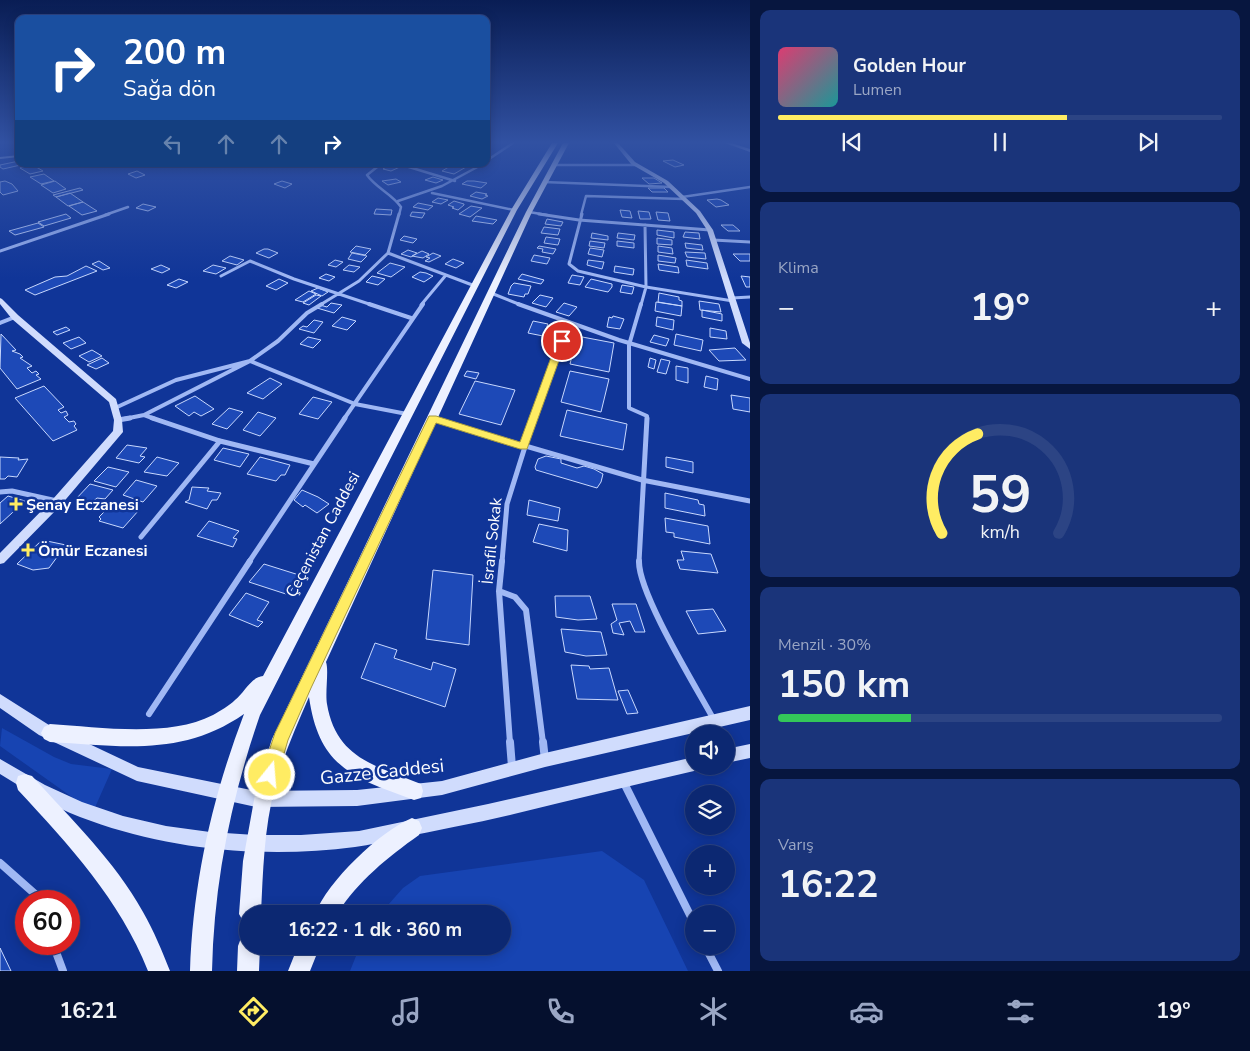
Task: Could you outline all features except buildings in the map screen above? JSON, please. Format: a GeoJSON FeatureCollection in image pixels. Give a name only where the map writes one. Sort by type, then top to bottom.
{"type":"FeatureCollection","features":[{"type":"Feature","properties":{"kind":"main road","name":"Çeçenistan Caddesi"},"geometry":{"type":"LineString","coordinates":[[201,971],[201,951],[214,840],[233,764],[254,712],[514,210],[527,188]]}},
{"type":"Feature","properties":{"kind":"main road"},"geometry":{"type":"LineString","coordinates":[[251,905],[256,843],[264,799],[281,739],[321,650],[433,419],[541,188]]}},
{"type":"Feature","properties":{"kind":"main road"},"geometry":{"type":"LineString","coordinates":[[50,732],[180,736],[216,724],[241,707],[258,689],[286,650]]}},
{"type":"Feature","properties":{"kind":"main road"},"geometry":{"type":"LineString","coordinates":[[321,650],[316,680],[316,703],[324,728],[345,757],[365,772],[414,791]]}},
{"type":"Feature","properties":{"kind":"main road"},"geometry":{"type":"LineString","coordinates":[[25,783],[106,872],[126,904],[154,957],[159,971]]}},
{"type":"Feature","properties":{"kind":"main road"},"geometry":{"type":"LineString","coordinates":[[331,905],[354,873],[382,849],[412,828]]}},
{"type":"Feature","properties":{"kind":"main road"},"geometry":{"type":"LineString","coordinates":[[248,971],[249,955]]}},
{"type":"Feature","properties":{"kind":"main road"},"geometry":{"type":"LineString","coordinates":[[300,971],[306,955]]}},
{"type":"Feature","properties":{"kind":"street"},"geometry":{"type":"LineString","coordinates":[[118,420],[144,416],[250,361],[278,341],[307,313],[359,281],[388,253],[401,207],[398,201],[379,188]]}},
{"type":"Feature","properties":{"kind":"street"},"geometry":{"type":"LineString","coordinates":[[398,201],[439,188]]}},
{"type":"Feature","properties":{"kind":"street"},"geometry":{"type":"LineString","coordinates":[[673,188],[698,212],[710,230],[746,343],[750,347]]}},
{"type":"Feature","properties":{"kind":"street"},"geometry":{"type":"LineString","coordinates":[[742,188],[683,198],[586,196],[569,264],[578,271],[646,287],[733,299],[750,297]]}},
{"type":"Feature","properties":{"kind":"street"},"geometry":{"type":"LineString","coordinates":[[431,192],[514,210]]}},
{"type":"Feature","properties":{"kind":"street"},"geometry":{"type":"LineString","coordinates":[[0,251],[128,207]]}},
{"type":"Feature","properties":{"kind":"street"},"geometry":{"type":"LineString","coordinates":[[529,212],[579,220],[710,230]]}},
{"type":"Feature","properties":{"kind":"street"},"geometry":{"type":"LineString","coordinates":[[645,225],[646,287],[629,344],[629,408],[647,416],[642,480],[639,571],[651,602],[714,721]]}},
{"type":"Feature","properties":{"kind":"street"},"geometry":{"type":"LineString","coordinates":[[713,240],[750,242]]}},
{"type":"Feature","properties":{"kind":"street"},"geometry":{"type":"LineString","coordinates":[[388,253],[475,286]]}},
{"type":"Feature","properties":{"kind":"street"},"geometry":{"type":"LineString","coordinates":[[221,276],[250,261],[294,279],[411,318]]}},
{"type":"Feature","properties":{"kind":"street"},"geometry":{"type":"LineString","coordinates":[[149,714],[411,318],[446,275]]}},
{"type":"Feature","properties":{"kind":"street"},"geometry":{"type":"LineString","coordinates":[[491,293],[568,324],[750,379]]}},
{"type":"Feature","properties":{"kind":"street"},"geometry":{"type":"LineString","coordinates":[[0,300],[15,317],[113,401],[118,420],[118,432],[57,502],[0,560]]}},
{"type":"Feature","properties":{"kind":"street"},"geometry":{"type":"LineString","coordinates":[[0,323],[15,317]]}},
{"type":"Feature","properties":{"kind":"street","name":"İsrafil Sokak"},"geometry":{"type":"LineString","coordinates":[[512,770],[499,590],[507,504],[523,447],[568,324]]}},
{"type":"Feature","properties":{"kind":"street"},"geometry":{"type":"LineString","coordinates":[[114,408],[176,380],[250,361],[355,404],[409,415]]}},
{"type":"Feature","properties":{"kind":"street"},"geometry":{"type":"LineString","coordinates":[[144,416],[220,441],[314,464]]}},
{"type":"Feature","properties":{"kind":"street"},"geometry":{"type":"LineString","coordinates":[[433,419],[523,447],[642,480],[750,501]]}},
{"type":"Feature","properties":{"kind":"street"},"geometry":{"type":"LineString","coordinates":[[141,537],[220,441]]}},
{"type":"Feature","properties":{"kind":"street"},"geometry":{"type":"LineString","coordinates":[[0,492],[12,491],[57,502]]}},
{"type":"Feature","properties":{"kind":"street"},"geometry":{"type":"LineString","coordinates":[[0,566],[18,543]]}},
{"type":"Feature","properties":{"kind":"street"},"geometry":{"type":"LineString","coordinates":[[499,590],[510,593],[520,600],[526,610],[545,760]]}},
{"type":"Feature","properties":{"kind":"street","name":"Gazze Caddesi"},"geometry":{"type":"LineString","coordinates":[[0,700],[50,732],[137,774],[264,799],[357,798],[442,788],[545,760],[750,713]]}},
{"type":"Feature","properties":{"kind":"street"},"geometry":{"type":"LineString","coordinates":[[735,754],[750,751]]}},
{"type":"Feature","properties":{"kind":"street"},"geometry":{"type":"LineString","coordinates":[[0,766],[25,783],[74,808],[143,830],[214,840],[256,843],[349,840],[412,828],[685,766]]}},
{"type":"Feature","properties":{"kind":"street"},"geometry":{"type":"LineString","coordinates":[[623,781],[685,905]]}},
{"type":"Feature","properties":{"kind":"street"},"geometry":{"type":"LineString","coordinates":[[0,864],[30,890]]}},
{"type":"Feature","properties":{"kind":"street"},"geometry":{"type":"LineString","coordinates":[[57,955],[64,971]]}},
{"type":"Feature","properties":{"kind":"street"},"geometry":{"type":"LineString","coordinates":[[710,955],[718,971]]}},
{"type":"Feature","properties":{"kind":"shaded area"},"geometry":{"type":"Polygon","coordinates":[[[2,728],[54,757],[71,764],[112,769],[93,812],[0,746],[2,728]]]}},
{"type":"Feature","properties":{"kind":"shaded area"},"geometry":{"type":"Polygon","coordinates":[[[602,851],[644,880],[688,971],[350,971],[356,955],[511,955],[511,905],[388,905],[403,888],[420,876],[602,851]]]}},
{"type":"Feature","properties":{"kind":"place","name":"Şenay Eczanesi"},"geometry":{"type":"Point","coordinates":[16,504]}},
{"type":"Feature","properties":{"kind":"place","name":"Ömür Eczanesi"},"geometry":{"type":"Point","coordinates":[28,550]}},
{"type":"Feature","properties":{"kind":"route"},"geometry":{"type":"LineString","coordinates":[[270,775],[281,739],[323,646],[433,419],[523,447],[562,341]]}}]}
